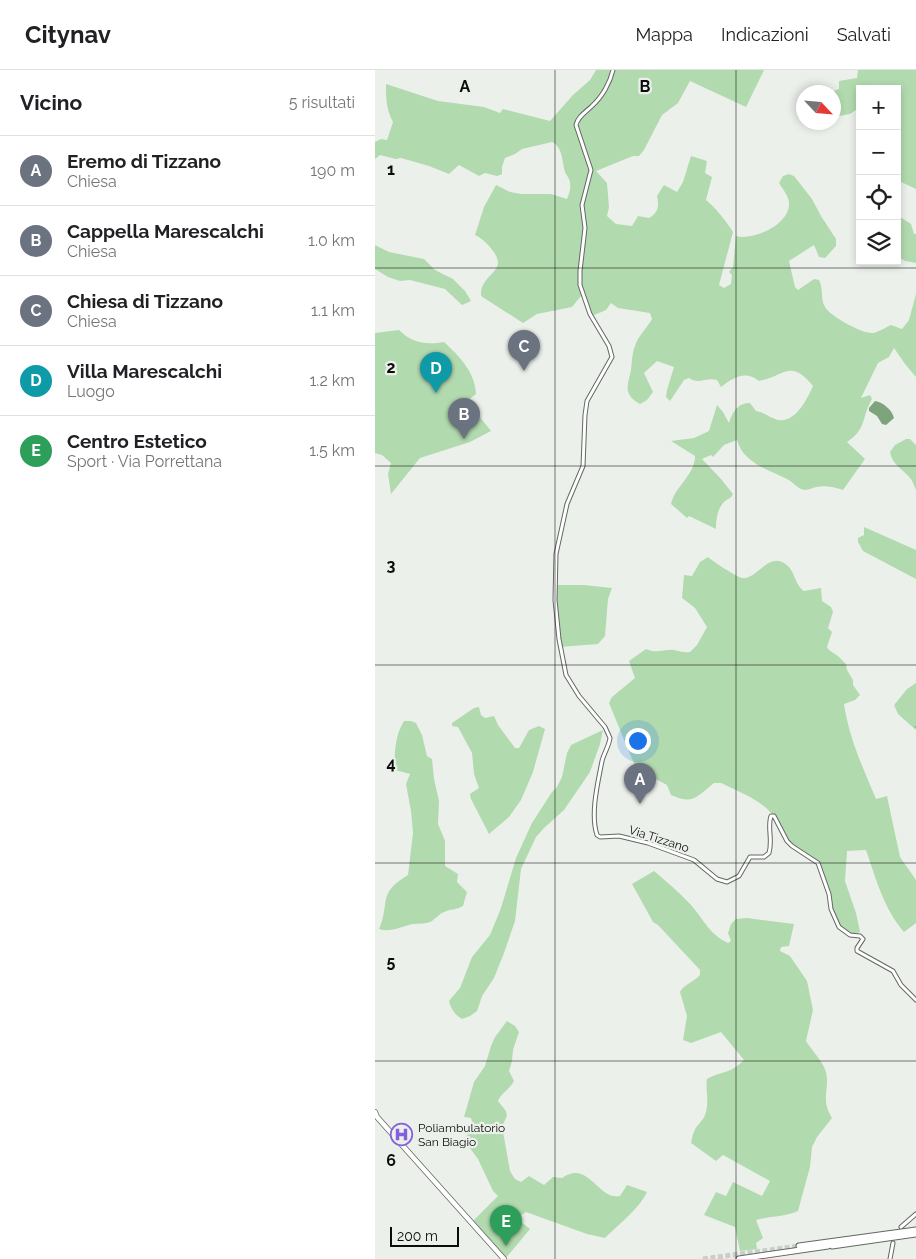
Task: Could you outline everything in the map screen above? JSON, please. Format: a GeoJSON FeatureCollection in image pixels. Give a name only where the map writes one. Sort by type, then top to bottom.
{"type":"FeatureCollection","features":[{"type":"Feature","properties":{"kind":"highway"},"geometry":{"type":"LineString","coordinates":[[799,1246],[916,1230]]}},
{"type":"Feature","properties":{"kind":"highway"},"geometry":{"type":"LineString","coordinates":[[739,1259],[916,1234]]}},
{"type":"Feature","properties":{"kind":"main road"},"geometry":{"type":"LineString","coordinates":[[376,1117],[504,1259]]}},
{"type":"Feature","properties":{"kind":"street","name":"Via Tizzano"},"geometry":{"type":"LineString","coordinates":[[613,70],[604,90],[593,105],[577,120],[576,124],[590,163],[590,175],[582,205],[585,228],[579,278],[594,324],[609,346],[611,357],[587,401],[583,466],[567,504],[555,554],[555,600],[560,646],[566,675],[579,696],[605,727],[610,738],[603,759],[596,792],[595,819],[597,835],[604,838],[619,836],[639,840],[667,852],[689,858],[717,878],[727,882],[739,876],[751,858],[764,857],[769,853],[771,840],[769,820],[773,816],[792,846],[818,863],[837,924],[850,935],[860,936],[863,939],[857,951],[893,972],[916,1000]]}},
{"type":"Feature","properties":{"kind":"street"},"geometry":{"type":"LineString","coordinates":[[901,1227],[916,1214]]}},
{"type":"Feature","properties":{"kind":"street"},"geometry":{"type":"LineString","coordinates":[[890,1259],[893,1243]]}},
{"type":"Feature","properties":{"kind":"shaded area"},"geometry":{"type":"Polygon","coordinates":[[[596,70],[764,70],[746,107],[690,81],[678,103],[662,115],[639,156],[633,156],[596,171],[607,183],[609,207],[607,216],[616,224],[632,226],[638,216],[649,218],[652,216],[657,208],[657,196],[664,185],[677,192],[683,182],[691,156],[707,161],[705,173],[712,177],[706,200],[721,215],[733,232],[719,285],[724,288],[731,284],[732,275],[729,272],[733,267],[736,236],[751,236],[769,230],[783,219],[787,212],[788,198],[779,183],[783,176],[789,174],[794,176],[812,199],[836,239],[836,246],[825,258],[819,257],[814,245],[789,261],[795,287],[798,290],[814,279],[819,280],[824,304],[828,311],[854,328],[868,333],[880,331],[891,325],[902,329],[909,320],[916,294],[916,377],[894,348],[889,357],[878,363],[861,398],[870,395],[872,399],[863,423],[858,432],[847,442],[865,459],[843,490],[823,486],[802,489],[787,479],[757,465],[745,455],[737,440],[724,445],[713,457],[711,455],[702,459],[733,494],[724,502],[718,512],[716,529],[689,516],[687,518],[671,504],[676,492],[692,469],[695,456],[671,441],[694,438],[709,431],[717,405],[729,423],[738,407],[745,403],[750,403],[756,411],[778,420],[790,418],[800,409],[813,386],[799,373],[793,371],[787,371],[759,381],[744,375],[730,380],[721,387],[717,380],[696,381],[689,378],[684,380],[670,401],[666,397],[674,367],[657,361],[644,373],[653,392],[647,400],[640,404],[628,393],[628,385],[634,349],[638,339],[652,319],[650,313],[618,308],[611,303],[606,310],[592,316],[581,296],[572,307],[537,314],[523,323],[481,296],[482,286],[495,270],[498,262],[497,257],[489,246],[475,235],[484,207],[496,185],[510,192],[551,194],[567,199],[570,182],[556,144],[552,142],[522,149],[505,158],[502,174],[497,176],[485,173],[479,176],[459,165],[449,174],[401,158],[396,159],[380,155],[375,159],[375,142],[381,139],[387,140],[393,122],[386,99],[386,84],[438,101],[484,107],[500,113],[503,109],[550,121],[573,95],[590,80],[596,70]]]}},
{"type":"Feature","properties":{"kind":"shaded area"},"geometry":{"type":"Polygon","coordinates":[[[858,70],[916,70],[916,189],[901,182],[901,85],[856,85],[856,110],[850,114],[841,116],[841,85],[839,85],[839,81],[857,78],[858,70]]]}},
{"type":"Feature","properties":{"kind":"shaded area"},"geometry":{"type":"Polygon","coordinates":[[[901,218],[911,224],[914,234],[916,234],[916,263],[901,258],[901,218]]]}},
{"type":"Feature","properties":{"kind":"shaded area"},"geometry":{"type":"Polygon","coordinates":[[[375,245],[389,252],[424,259],[435,270],[453,279],[465,291],[471,301],[462,305],[445,289],[410,280],[400,281],[388,277],[375,269],[375,245]]]}},
{"type":"Feature","properties":{"kind":"shaded area"},"geometry":{"type":"Polygon","coordinates":[[[399,330],[409,338],[420,342],[444,342],[456,353],[466,365],[475,386],[476,394],[467,401],[491,431],[470,442],[420,458],[391,494],[388,474],[391,463],[382,455],[375,453],[375,333],[399,330]]]}},
{"type":"Feature","properties":{"kind":"shaded area"},"geometry":{"type":"Polygon","coordinates":[[[875,401],[884,405],[893,415],[894,418],[886,425],[882,424],[877,416],[869,411],[869,408],[875,401]]]}},
{"type":"Feature","properties":{"kind":"shaded area"},"geometry":{"type":"Polygon","coordinates":[[[910,439],[916,445],[916,490],[911,479],[893,460],[890,452],[895,445],[910,439]]]}},
{"type":"Feature","properties":{"kind":"shaded area"},"geometry":{"type":"Polygon","coordinates":[[[864,527],[916,550],[916,579],[863,551],[858,538],[864,535],[864,527]]]}},
{"type":"Feature","properties":{"kind":"shaded area"},"geometry":{"type":"Polygon","coordinates":[[[708,557],[742,578],[747,578],[773,561],[784,563],[791,569],[800,588],[804,591],[821,588],[822,601],[831,607],[833,612],[828,628],[832,632],[827,647],[846,664],[853,680],[853,685],[860,695],[855,700],[844,704],[853,741],[876,799],[887,796],[900,857],[916,880],[916,923],[904,932],[886,904],[866,850],[847,851],[845,881],[856,913],[860,932],[850,934],[842,929],[836,919],[817,861],[788,843],[773,816],[760,803],[721,783],[714,783],[694,798],[679,798],[671,795],[667,785],[637,769],[609,703],[612,697],[635,678],[629,661],[646,649],[653,651],[690,652],[697,645],[707,627],[695,608],[682,598],[684,575],[692,576],[700,562],[708,557]]]}},
{"type":"Feature","properties":{"kind":"shaded area"},"geometry":{"type":"Polygon","coordinates":[[[555,585],[584,585],[612,588],[608,599],[605,636],[598,644],[560,647],[555,585]]]}},
{"type":"Feature","properties":{"kind":"shaded area"},"geometry":{"type":"Polygon","coordinates":[[[916,683],[916,730],[898,714],[894,705],[907,689],[916,683]]]}},
{"type":"Feature","properties":{"kind":"shaded area"},"geometry":{"type":"Polygon","coordinates":[[[479,707],[481,715],[485,718],[494,716],[498,725],[515,748],[519,748],[529,730],[539,726],[545,729],[533,772],[521,800],[509,817],[489,834],[471,799],[470,794],[479,788],[474,774],[472,753],[458,727],[452,726],[452,723],[474,708],[479,707]]]}},
{"type":"Feature","properties":{"kind":"shaded area"},"geometry":{"type":"Polygon","coordinates":[[[404,721],[416,723],[422,735],[427,756],[432,759],[439,801],[438,824],[445,841],[445,866],[458,874],[457,882],[467,892],[463,906],[442,913],[432,921],[392,930],[383,930],[379,929],[388,893],[408,875],[413,833],[406,784],[410,774],[395,770],[396,745],[404,721]]]}},
{"type":"Feature","properties":{"kind":"shaded area"},"geometry":{"type":"Polygon","coordinates":[[[603,730],[590,772],[564,810],[536,837],[521,869],[515,921],[494,978],[482,996],[477,1011],[462,1019],[454,1012],[449,1001],[460,988],[472,957],[490,935],[501,908],[516,858],[532,823],[562,777],[567,753],[571,745],[603,730]]]}},
{"type":"Feature","properties":{"kind":"shaded area"},"geometry":{"type":"Polygon","coordinates":[[[654,871],[686,900],[711,931],[728,943],[731,941],[728,933],[731,924],[736,919],[747,918],[794,924],[789,946],[781,947],[780,951],[790,956],[807,981],[813,1010],[806,1041],[825,1068],[827,1078],[826,1100],[828,1111],[832,1118],[817,1137],[812,1147],[810,1167],[798,1211],[756,1220],[763,1238],[756,1243],[757,1249],[740,1251],[735,1227],[704,1215],[716,1192],[726,1196],[733,1182],[762,1196],[770,1181],[723,1155],[716,1161],[691,1143],[695,1130],[704,1117],[706,1110],[707,1079],[730,1070],[744,1060],[721,1032],[691,1043],[683,1040],[687,1016],[680,992],[700,975],[700,970],[653,922],[632,884],[654,871]]]}},
{"type":"Feature","properties":{"kind":"shaded area"},"geometry":{"type":"Polygon","coordinates":[[[507,1021],[515,1026],[519,1032],[509,1071],[514,1081],[498,1101],[506,1111],[507,1116],[502,1126],[510,1171],[515,1179],[521,1182],[529,1176],[544,1185],[553,1177],[562,1178],[571,1174],[579,1174],[612,1196],[620,1196],[627,1185],[647,1192],[634,1211],[605,1238],[587,1234],[526,1212],[516,1218],[530,1229],[505,1259],[472,1222],[498,1196],[493,1191],[478,1159],[463,1139],[474,1129],[471,1118],[464,1117],[474,1082],[485,1066],[495,1037],[507,1021]]]}},
{"type":"Feature","properties":{"kind":"tunnel"},"geometry":{"type":"LineString","coordinates":[[703,1259],[799,1246]]}},
{"type":"Feature","properties":{"kind":"place","name":"Chiesa di Tizzano"},"geometry":{"type":"Point","coordinates":[524,371]}},
{"type":"Feature","properties":{"kind":"place","name":"Villa Marescalchi"},"geometry":{"type":"Point","coordinates":[436,393]}},
{"type":"Feature","properties":{"kind":"place","name":"Cappella Marescalchi"},"geometry":{"type":"Point","coordinates":[464,439]}},
{"type":"Feature","properties":{"kind":"place","name":"Eremo di Tizzano"},"geometry":{"type":"Point","coordinates":[640,804]}},
{"type":"Feature","properties":{"kind":"place","name":"Poliambulatorio San Biagio"},"geometry":{"type":"Point","coordinates":[402,1135]}},
{"type":"Feature","properties":{"kind":"place","name":"Centro Estetico"},"geometry":{"type":"Point","coordinates":[506,1246]}}]}
